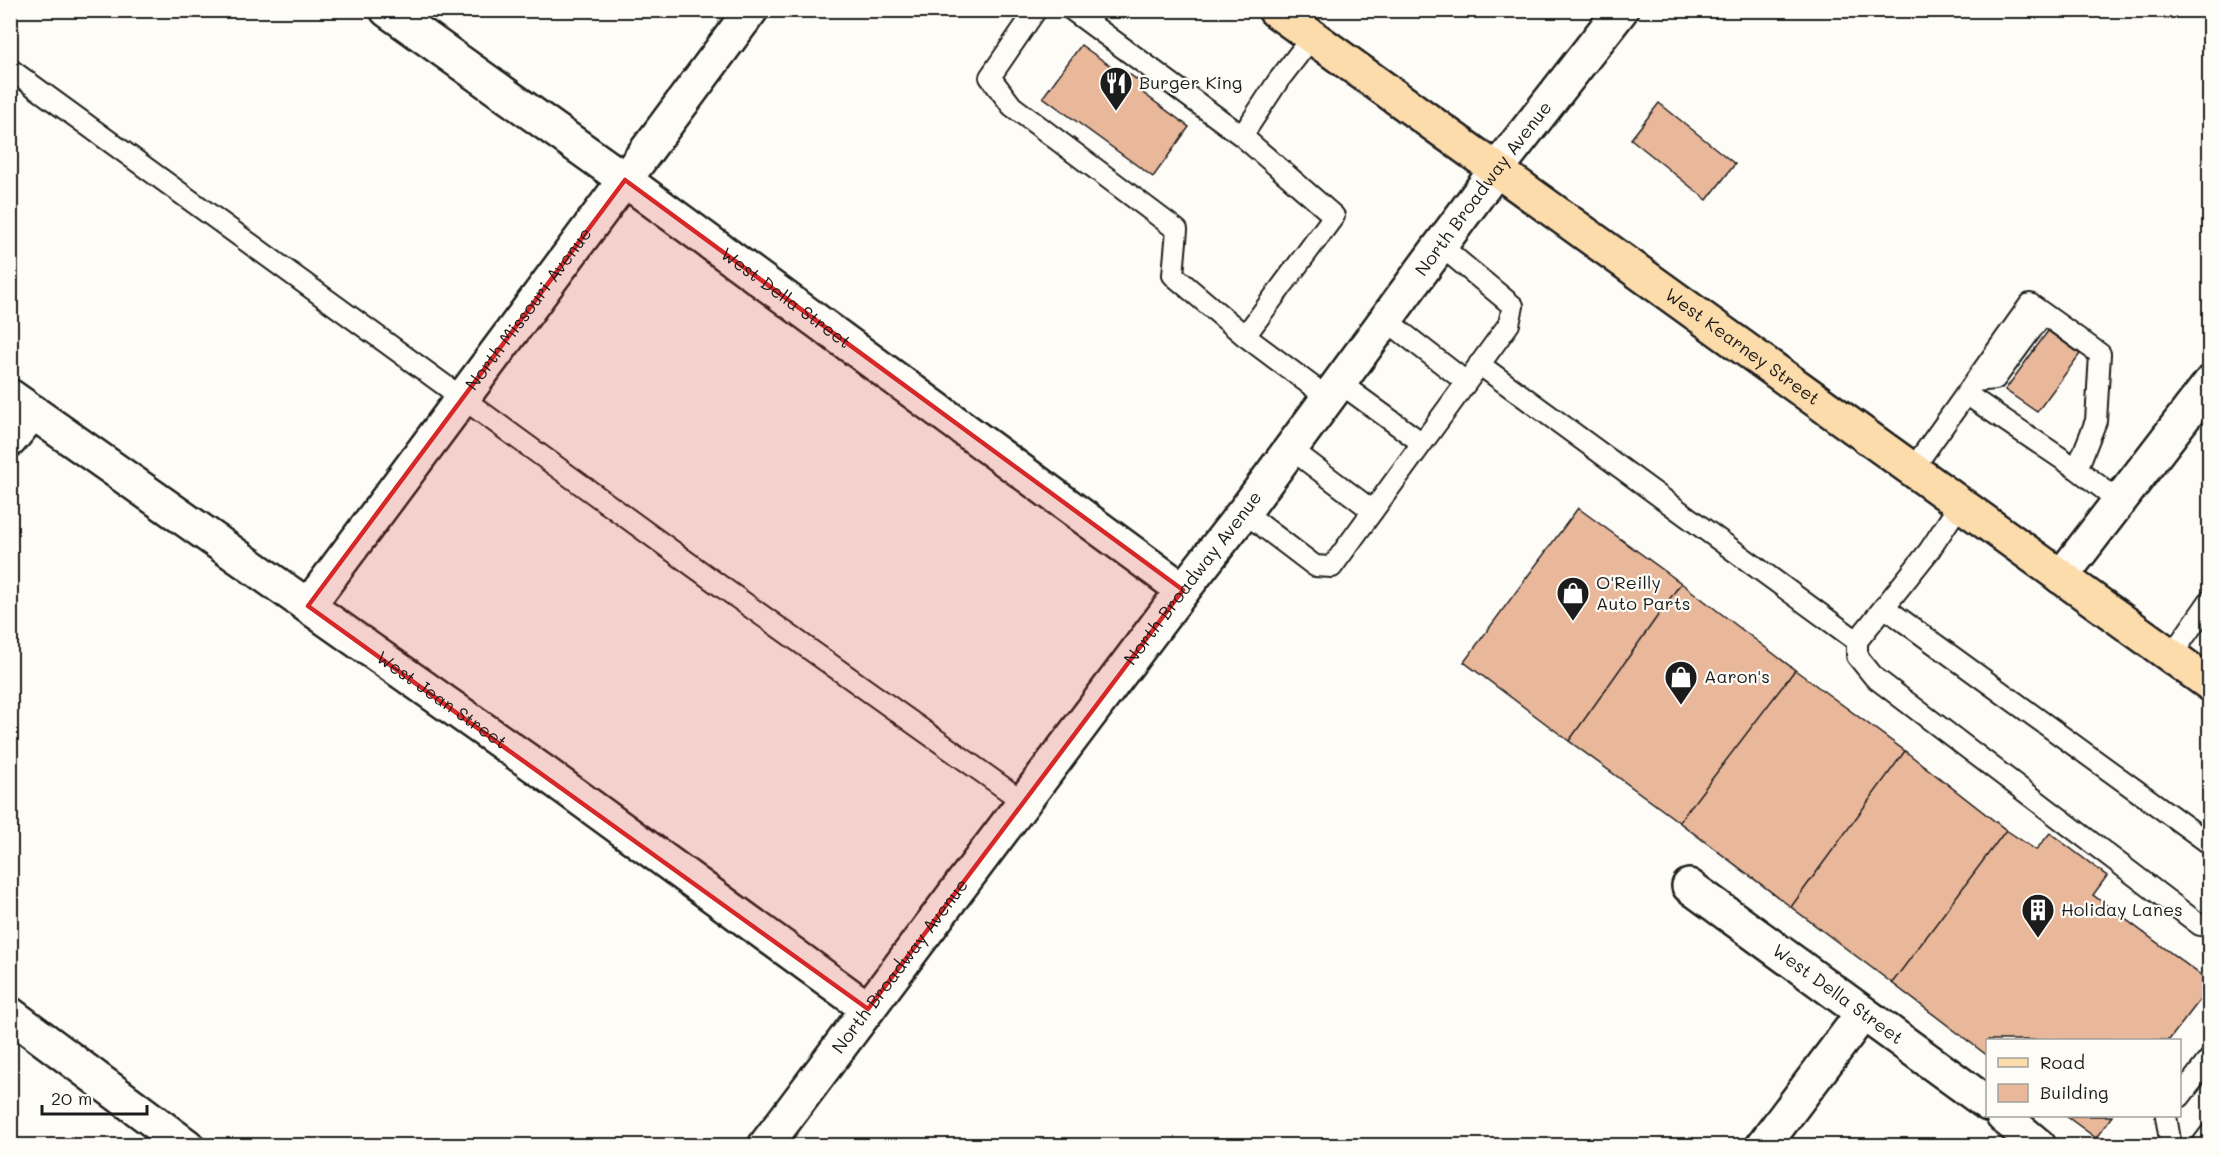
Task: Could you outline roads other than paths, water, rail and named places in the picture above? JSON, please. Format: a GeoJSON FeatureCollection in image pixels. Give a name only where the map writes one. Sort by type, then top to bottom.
{"type":"FeatureCollection","features":[{"type":"Feature","properties":{"kind":"main road","name":"West Kearney Street"},"geometry":{"type":"LineString","coordinates":[[1275,10],[2210,684]]}},
{"type":"Feature","properties":{"kind":"street","name":"West Della Street"},"geometry":{"type":"LineString","coordinates":[[387,10],[625,180],[1183,590]]}},
{"type":"Feature","properties":{"kind":"street","name":"North Missouri Avenue"},"geometry":{"type":"LineString","coordinates":[[308,606],[752,10]]}},
{"type":"Feature","properties":{"kind":"street","name":"North Broadway Avenue"},"geometry":{"type":"LineString","coordinates":[[765,1146],[1183,590],[1244,513],[1496,170],[1621,10]]}},
{"type":"Feature","properties":{"kind":"street"},"geometry":{"type":"LineString","coordinates":[[2061,577],[2210,383]]}},
{"type":"Feature","properties":{"kind":"street"},"geometry":{"type":"LineString","coordinates":[[10,440],[22,404]]}},
{"type":"Feature","properties":{"kind":"street","name":"West Jean Street"},"geometry":{"type":"LineString","coordinates":[[22,404],[545,773],[868,1009]]}},
{"type":"Feature","properties":{"kind":"street","name":"West Della Street"},"geometry":{"type":"LineString","coordinates":[[1689,886],[1986,1103]]}},
{"type":"Feature","properties":{"kind":"street"},"geometry":{"type":"LineString","coordinates":[[1763,1146],[1863,1013]]}},
{"type":"Feature","properties":{"kind":"street"},"geometry":{"type":"LineString","coordinates":[[10,1014],[187,1146]]}},
{"type":"Feature","properties":{"kind":"street"},"geometry":{"type":"LineString","coordinates":[[2004,1117],[2039,1146]]}},
{"type":"Feature","properties":{"kind":"lane"},"geometry":{"type":"LineString","coordinates":[[1036,10],[990,77],[1012,106],[1177,230],[1173,275],[1245,336],[1422,443]]}},
{"type":"Feature","properties":{"kind":"lane"},"geometry":{"type":"LineString","coordinates":[[1072,10],[1242,136],[1334,216],[1245,336]]}},
{"type":"Feature","properties":{"kind":"lane"},"geometry":{"type":"LineString","coordinates":[[1242,136],[1278,81],[1312,37]]}},
{"type":"Feature","properties":{"kind":"lane"},"geometry":{"type":"LineString","coordinates":[[10,69],[715,582],[1024,802]]}},
{"type":"Feature","properties":{"kind":"lane"},"geometry":{"type":"LineString","coordinates":[[1244,513],[1315,566],[1332,567],[1509,324],[1513,306],[1441,246]]}},
{"type":"Feature","properties":{"kind":"lane"},"geometry":{"type":"LineString","coordinates":[[1912,470],[2030,304],[2100,354],[2096,421],[2077,469]]}},
{"type":"Feature","properties":{"kind":"lane"},"geometry":{"type":"LineString","coordinates":[[1386,320],[1466,382]]}},
{"type":"Feature","properties":{"kind":"lane"},"geometry":{"type":"LineString","coordinates":[[1479,364],[1857,641]]}},
{"type":"Feature","properties":{"kind":"lane"},"geometry":{"type":"LineString","coordinates":[[1970,387],[2119,501]]}},
{"type":"Feature","properties":{"kind":"lane"},"geometry":{"type":"LineString","coordinates":[[1291,449],[1373,511]]}},
{"type":"Feature","properties":{"kind":"lane"},"geometry":{"type":"LineString","coordinates":[[1960,504],[1929,551],[1857,641],[1857,656],[1874,677],[2205,926]]}},
{"type":"Feature","properties":{"kind":"lane"},"geometry":{"type":"LineString","coordinates":[[2170,656],[2210,600]]}},
{"type":"Feature","properties":{"kind":"lane"},"geometry":{"type":"LineString","coordinates":[[1884,607],[2210,844]]}},
{"type":"Feature","properties":{"kind":"lane"},"geometry":{"type":"LineString","coordinates":[[2181,1096],[2210,1058]]}},
{"type":"Feature","properties":{"kind":"lane"},"geometry":{"type":"LineString","coordinates":[[2166,1117],[2171,1146]]}},
{"type":"Feature","properties":{"kind":"lane"},"geometry":{"type":"LineString","coordinates":[[2201,1146],[2210,1134]]}},
{"type":"Feature","properties":{"kind":"place","name":"Burger King"},"geometry":{"type":"Point","coordinates":[1116,112]}},
{"type":"Feature","properties":{"kind":"place","name":"O'Reilly Auto Parts"},"geometry":{"type":"Point","coordinates":[1573,622]}},
{"type":"Feature","properties":{"kind":"place","name":"Aaron's"},"geometry":{"type":"Point","coordinates":[1681,706]}},
{"type":"Feature","properties":{"kind":"place","name":"Holiday Lanes"},"geometry":{"type":"Point","coordinates":[2038,939]}}]}
